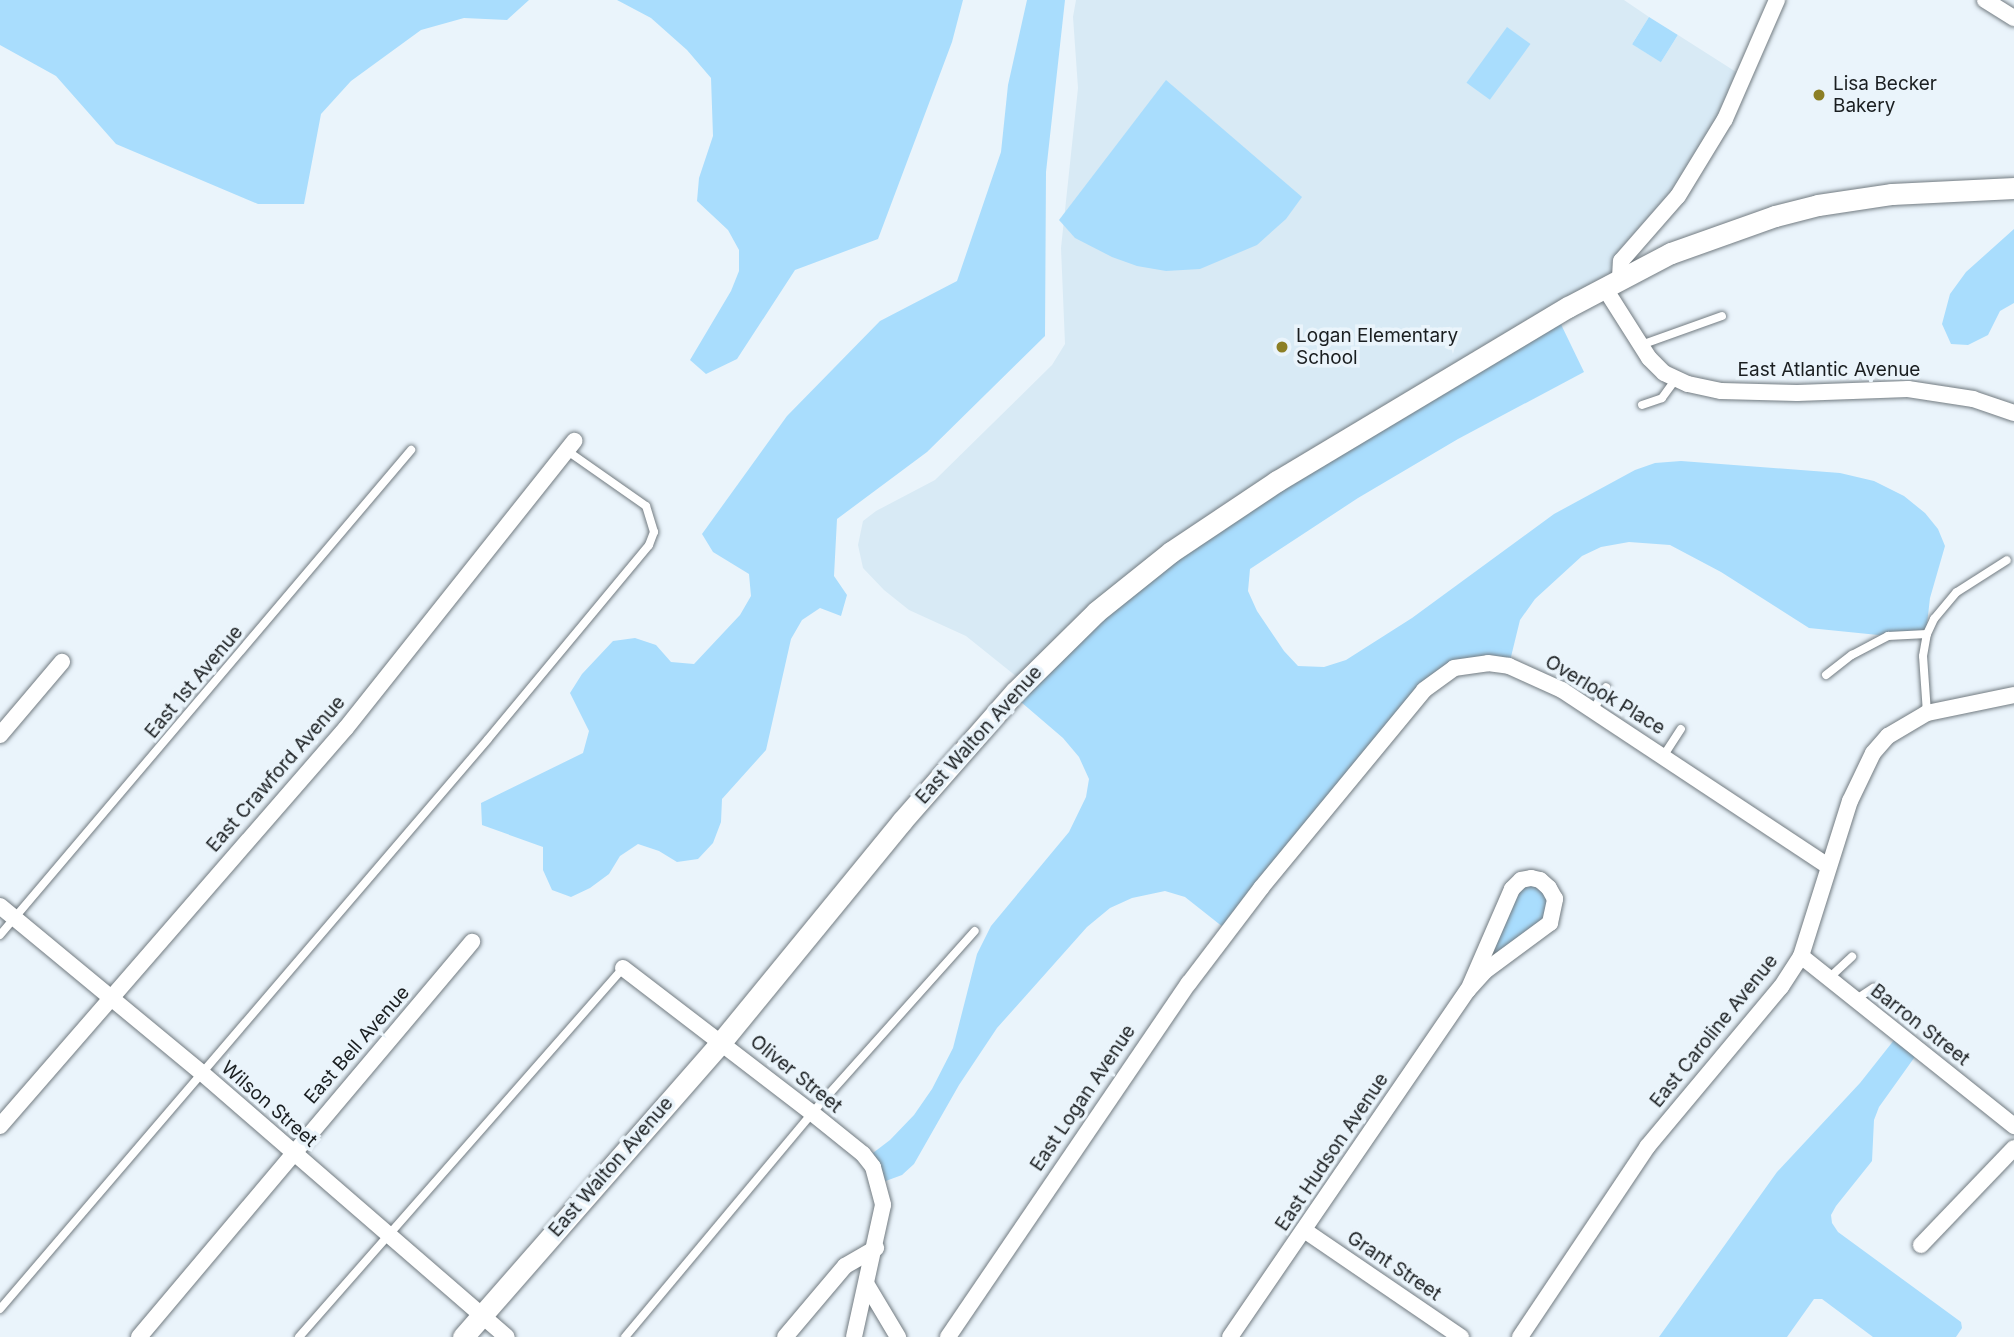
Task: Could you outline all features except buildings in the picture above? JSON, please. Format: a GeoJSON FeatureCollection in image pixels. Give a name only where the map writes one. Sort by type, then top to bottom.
{"type":"FeatureCollection","features":[{"type":"Feature","properties":{"kind":"main road","name":"East Walton Avenue"},"geometry":{"type":"LineString","coordinates":[[463,1337],[722,1041],[1015,692],[1096,612],[1171,552],[1277,481],[1612,283],[1692,244],[1818,205],[1892,194],[2014,188]]}},
{"type":"Feature","properties":{"kind":"street"},"geometry":{"type":"LineString","coordinates":[[1612,283],[1621,261],[1678,196],[1725,119],[1777,0]]}},
{"type":"Feature","properties":{"kind":"street"},"geometry":{"type":"LineString","coordinates":[[1985,0],[2014,18]]}},
{"type":"Feature","properties":{"kind":"street","name":"East Atlantic Avenue"},"geometry":{"type":"LineString","coordinates":[[1612,283],[1641,345],[1664,373],[1688,384],[1721,390],[1797,393],[1908,389],[1973,399],[2014,413]]}},
{"type":"Feature","properties":{"kind":"street","name":"East Crawford Avenue"},"geometry":{"type":"LineString","coordinates":[[0,1126],[346,728],[570,445]]}},
{"type":"Feature","properties":{"kind":"street"},"geometry":{"type":"LineString","coordinates":[[0,734],[62,662]]}},
{"type":"Feature","properties":{"kind":"street","name":"Overlook Place"},"geometry":{"type":"LineString","coordinates":[[1261,888],[1424,690],[1454,668],[1488,663],[1509,666],[1562,690],[1594,709],[1828,866]]}},
{"type":"Feature","properties":{"kind":"street","name":"East Caroline Avenue"},"geometry":{"type":"LineString","coordinates":[[1520,1337],[1647,1147],[1781,988],[1801,956],[1850,801],[1872,753],[1888,736],[1927,713],[2014,695]]}},
{"type":"Feature","properties":{"kind":"street","name":"East Hudson Avenue"},"geometry":{"type":"LineString","coordinates":[[1230,1337],[1468,990],[1485,971],[1550,923],[1555,910],[1555,899],[1549,888],[1540,880],[1521,880],[1511,889],[1468,990]]}},
{"type":"Feature","properties":{"kind":"street","name":"East Logan Avenue"},"geometry":{"type":"LineString","coordinates":[[948,1337],[1138,1053],[1261,888]]}},
{"type":"Feature","properties":{"kind":"street","name":"Wilson Street"},"geometry":{"type":"LineString","coordinates":[[0,906],[202,1073],[507,1337]]}},
{"type":"Feature","properties":{"kind":"street","name":"East Bell Avenue"},"geometry":{"type":"LineString","coordinates":[[139,1337],[472,942]]}},
{"type":"Feature","properties":{"kind":"street","name":"Barron Street"},"geometry":{"type":"LineString","coordinates":[[1801,956],[1854,1001],[2014,1126]]}},
{"type":"Feature","properties":{"kind":"street","name":"Oliver Street"},"geometry":{"type":"LineString","coordinates":[[622,968],[722,1041],[863,1154],[873,1167],[883,1205],[876,1248],[854,1337]]}},
{"type":"Feature","properties":{"kind":"street"},"geometry":{"type":"LineString","coordinates":[[1921,1245],[2014,1148]]}},
{"type":"Feature","properties":{"kind":"street","name":"Grant Street"},"geometry":{"type":"LineString","coordinates":[[1304,1230],[1461,1337]]}},
{"type":"Feature","properties":{"kind":"street"},"geometry":{"type":"LineString","coordinates":[[785,1337],[845,1266],[876,1248]]}},
{"type":"Feature","properties":{"kind":"street"},"geometry":{"type":"LineString","coordinates":[[866,1285],[898,1337]]}},
{"type":"Feature","properties":{"kind":"lane"},"geometry":{"type":"LineString","coordinates":[[1641,345],[1722,316]]}},
{"type":"Feature","properties":{"kind":"lane"},"geometry":{"type":"LineString","coordinates":[[1642,405],[1662,398],[1676,379]]}},
{"type":"Feature","properties":{"kind":"lane"},"geometry":{"type":"LineString","coordinates":[[0,1309],[488,740],[649,545],[654,532],[646,506],[570,445]]}},
{"type":"Feature","properties":{"kind":"lane","name":"East 1st Avenue"},"geometry":{"type":"LineString","coordinates":[[0,935],[411,450]]}},
{"type":"Feature","properties":{"kind":"lane"},"geometry":{"type":"LineString","coordinates":[[1927,713],[1923,677],[1927,634],[1934,619],[1957,592],[2007,560]]}},
{"type":"Feature","properties":{"kind":"lane"},"geometry":{"type":"LineString","coordinates":[[1826,675],[1868,645],[1888,636],[1927,634]]}},
{"type":"Feature","properties":{"kind":"lane"},"geometry":{"type":"LineString","coordinates":[[1594,709],[1606,687]]}},
{"type":"Feature","properties":{"kind":"lane"},"geometry":{"type":"LineString","coordinates":[[1664,755],[1681,729]]}},
{"type":"Feature","properties":{"kind":"lane"},"geometry":{"type":"LineString","coordinates":[[625,1337],[812,1113],[975,931]]}},
{"type":"Feature","properties":{"kind":"lane"},"geometry":{"type":"LineString","coordinates":[[1828,979],[1852,957]]}},
{"type":"Feature","properties":{"kind":"lane"},"geometry":{"type":"LineString","coordinates":[[299,1337],[387,1233],[622,968]]}},
{"type":"Feature","properties":{"kind":"lane"},"geometry":{"type":"LineString","coordinates":[[1854,1001],[1872,988]]}},
{"type":"Feature","properties":{"kind":"shaded area"},"geometry":{"type":"Polygon","coordinates":[[[0,0],[529,0],[507,20],[464,18],[421,30],[351,81],[321,114],[304,204],[258,204],[116,144],[56,76],[0,45],[0,0]]]}},
{"type":"Feature","properties":{"kind":"shaded area"},"geometry":{"type":"Polygon","coordinates":[[[617,0],[963,0],[952,42],[878,239],[795,270],[737,359],[706,374],[690,360],[731,291],[739,271],[739,250],[728,230],[697,201],[699,178],[713,136],[711,78],[687,50],[651,18],[617,0]]]}},
{"type":"Feature","properties":{"kind":"shaded area"},"geometry":{"type":"Polygon","coordinates":[[[1027,0],[1065,0],[1046,172],[1045,336],[927,452],[837,519],[834,576],[847,595],[841,616],[820,608],[802,620],[791,639],[766,750],[722,799],[721,822],[713,843],[698,859],[677,862],[659,851],[638,844],[620,856],[609,874],[590,888],[571,897],[552,890],[543,870],[543,847],[482,825],[481,803],[583,753],[589,731],[570,693],[582,674],[613,641],[635,638],[656,645],[671,662],[694,664],[740,615],[751,596],[749,574],[713,552],[702,534],[787,416],[880,321],[957,281],[1001,152],[1008,85],[1027,0]]]}},
{"type":"Feature","properties":{"kind":"shaded area","name":"Logan Elementary School"},"geometry":{"type":"Polygon","coordinates":[[[1076,0],[1624,0],[1649,17],[1632,44],[1661,62],[1678,35],[1744,77],[1725,119],[1627,253],[1620,278],[1032,689],[966,636],[909,610],[884,590],[863,568],[858,545],[863,521],[876,511],[935,480],[1052,365],[1065,344],[1061,248],[1078,88],[1073,17],[1076,0]]]}},
{"type":"Feature","properties":{"kind":"shaded area"},"geometry":{"type":"Polygon","coordinates":[[[1649,17],[1678,35],[1661,62],[1632,44],[1649,17]]]}},
{"type":"Feature","properties":{"kind":"shaded area"},"geometry":{"type":"Polygon","coordinates":[[[1507,27],[1530,44],[1490,100],[1466,83],[1507,27]]]}},
{"type":"Feature","properties":{"kind":"shaded area"},"geometry":{"type":"Polygon","coordinates":[[[1166,80],[1302,197],[1286,219],[1257,245],[1200,269],[1166,271],[1137,266],[1075,238],[1059,220],[1166,80]]]}},
{"type":"Feature","properties":{"kind":"shaded area"},"geometry":{"type":"Polygon","coordinates":[[[2014,229],[2014,303],[2000,311],[1988,335],[1968,345],[1951,344],[1942,324],[1950,294],[1966,272],[2014,229]]]}},
{"type":"Feature","properties":{"kind":"shaded area"},"geometry":{"type":"Polygon","coordinates":[[[1556,314],[1584,372],[1458,439],[1358,498],[1250,569],[1248,591],[1257,611],[1284,651],[1298,666],[1324,667],[1346,660],[1412,618],[1554,514],[1635,470],[1655,463],[1681,461],[1840,473],[1874,481],[1904,496],[1925,513],[1938,529],[1945,546],[1930,598],[1926,633],[1888,636],[1809,628],[1721,572],[1670,545],[1629,542],[1601,547],[1582,556],[1535,599],[1520,620],[1509,665],[1439,677],[1228,931],[1185,897],[1165,891],[1132,898],[1110,908],[1087,927],[997,1028],[959,1085],[914,1164],[902,1175],[883,1182],[869,1156],[890,1140],[914,1115],[932,1089],[953,1048],[977,954],[991,926],[1069,832],[1086,797],[1089,779],[1079,757],[1063,738],[1021,702],[1065,652],[1172,556],[1556,314]]]}},
{"type":"Feature","properties":{"kind":"shaded area"},"geometry":{"type":"Polygon","coordinates":[[[1540,880],[1555,910],[1485,971],[1512,889],[1540,880]]]}},
{"type":"Feature","properties":{"kind":"shaded area"},"geometry":{"type":"Polygon","coordinates":[[[1898,1035],[1919,1051],[1879,1107],[1874,1120],[1872,1161],[1836,1206],[1831,1215],[1832,1223],[1838,1232],[1961,1322],[1962,1328],[1956,1337],[1873,1337],[1822,1299],[1814,1299],[1787,1337],[1659,1337],[1777,1172],[1860,1083],[1898,1035]]]}},
{"type":"Feature","properties":{"kind":"place","name":"Lisa Becker Bakery"},"geometry":{"type":"Point","coordinates":[1819,95]}},
{"type":"Feature","properties":{"kind":"place","name":"Logan Elementary School"},"geometry":{"type":"Point","coordinates":[1282,347]}}]}
